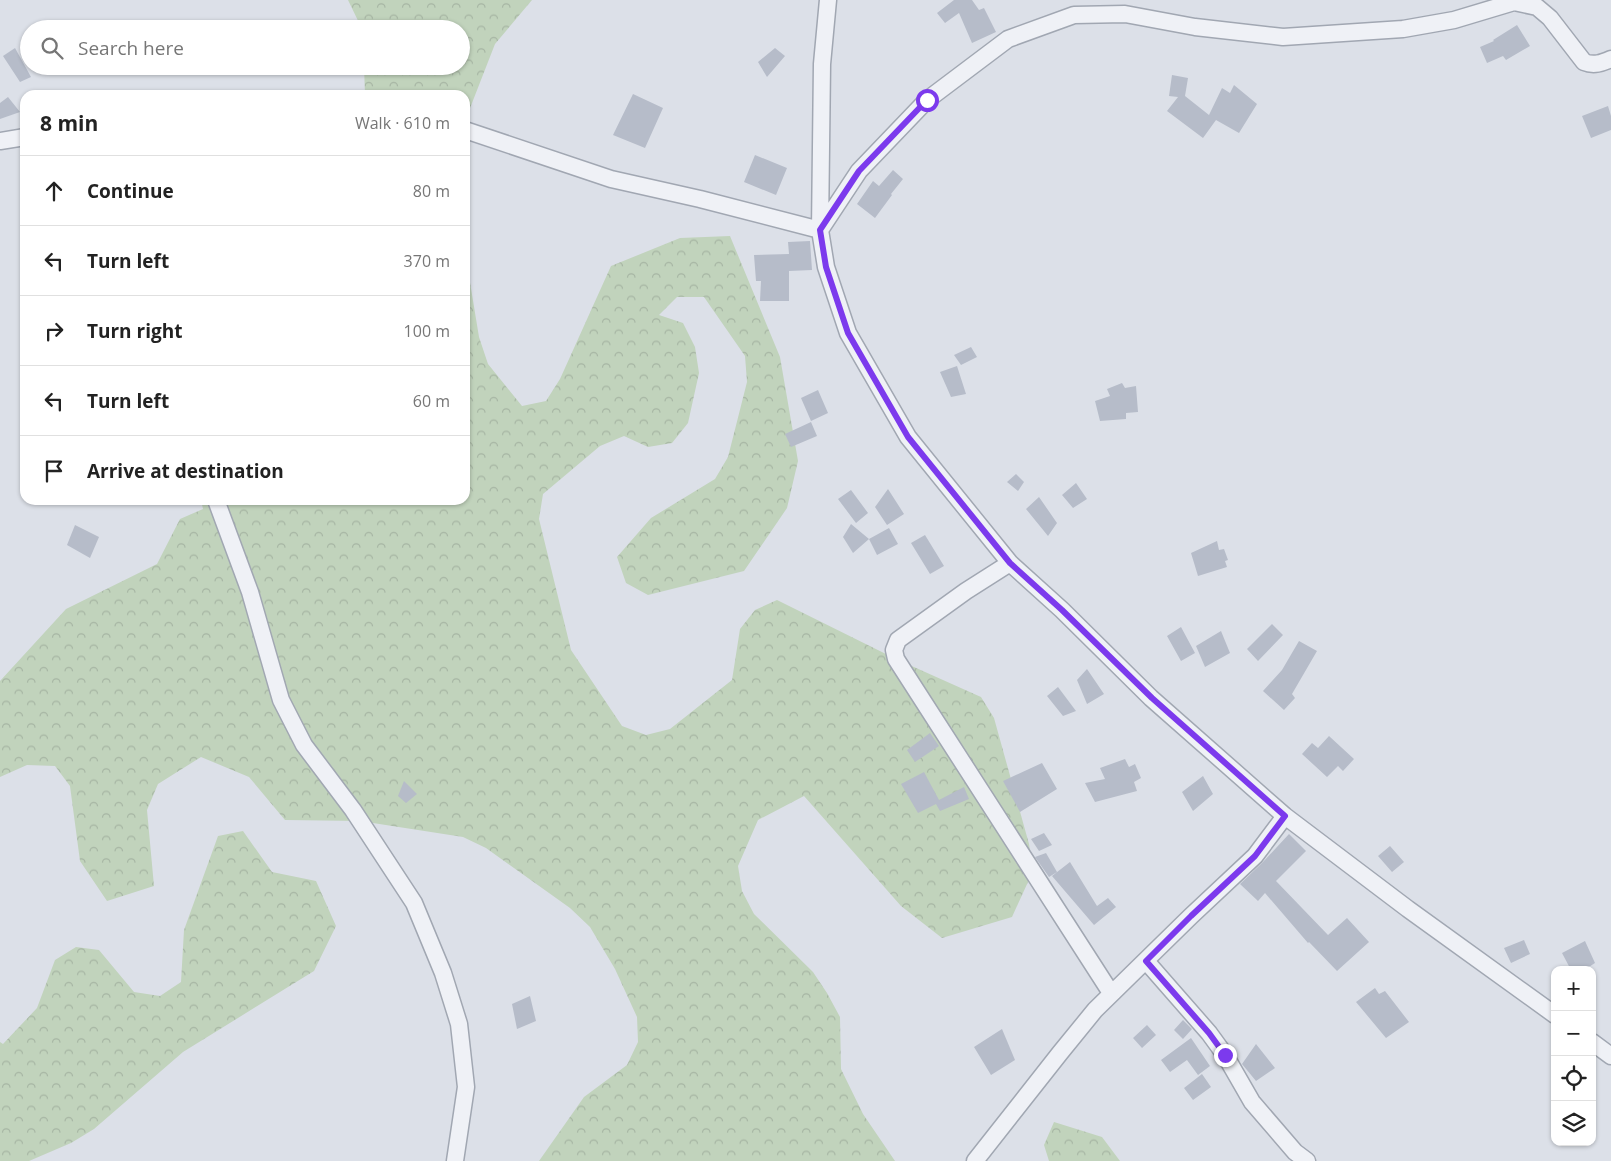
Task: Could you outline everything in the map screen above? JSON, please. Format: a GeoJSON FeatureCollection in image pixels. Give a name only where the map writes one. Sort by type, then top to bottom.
{"type":"FeatureCollection","features":[{"type":"Feature","properties":{"kind":"street"},"geometry":{"type":"LineString","coordinates":[[828,0],[822,64],[820,230],[826,267],[848,333],[908,437],[1010,563],[1062,610],[1152,698],[1285,816],[1408,909],[1551,1012]]}},
{"type":"Feature","properties":{"kind":"street"},"geometry":{"type":"LineString","coordinates":[[820,230],[859,171],[927,100],[1008,40],[1074,15],[1125,14],[1195,27],[1283,37],[1403,29],[1454,20],[1513,1],[1537,7],[1550,18],[1584,62],[1590,65],[1599,64],[1611,59]]}},
{"type":"Feature","properties":{"kind":"street"},"geometry":{"type":"LineString","coordinates":[[470,132],[611,179],[700,199],[820,230]]}},
{"type":"Feature","properties":{"kind":"street"},"geometry":{"type":"LineString","coordinates":[[0,141],[20,138]]}},
{"type":"Feature","properties":{"kind":"street"},"geometry":{"type":"LineString","coordinates":[[218,505],[250,592],[285,707],[304,745],[352,810],[414,903],[443,973],[459,1024],[466,1087],[455,1161]]}},
{"type":"Feature","properties":{"kind":"street"},"geometry":{"type":"LineString","coordinates":[[1010,563],[966,591],[898,640],[894,650],[896,659],[1111,993]]}},
{"type":"Feature","properties":{"kind":"street"},"geometry":{"type":"LineString","coordinates":[[975,1161],[1060,1053],[1111,993],[1255,856],[1285,816]]}},
{"type":"Feature","properties":{"kind":"street"},"geometry":{"type":"LineString","coordinates":[[1146,961],[1209,1033],[1225,1055],[1252,1102],[1295,1152],[1307,1161]]}},
{"type":"Feature","properties":{"kind":"street"},"geometry":{"type":"LineString","coordinates":[[1596,1045],[1611,1056]]}},
{"type":"Feature","properties":{"kind":"green space"},"geometry":{"type":"Polygon","coordinates":[[[348,0],[532,0],[495,44],[470,108],[470,90],[365,90],[364,75],[470,75],[470,20],[358,20],[348,0]]]}},
{"type":"Feature","properties":{"kind":"green space"},"geometry":{"type":"Polygon","coordinates":[[[730,236],[780,357],[798,461],[787,508],[744,571],[648,595],[626,583],[617,557],[651,518],[715,479],[728,457],[747,382],[745,356],[704,297],[677,297],[659,315],[683,323],[695,347],[699,373],[688,423],[672,443],[648,447],[624,436],[600,446],[543,494],[539,519],[571,650],[622,726],[646,735],[670,729],[732,680],[740,629],[755,610],[777,600],[896,659],[981,697],[994,718],[1029,844],[1033,871],[1012,917],[942,938],[901,906],[804,796],[758,820],[738,866],[742,891],[754,914],[813,972],[840,1017],[841,1069],[863,1114],[895,1161],[539,1161],[584,1097],[627,1065],[638,1042],[637,1017],[615,969],[590,927],[570,908],[486,848],[463,837],[360,821],[285,820],[249,777],[201,757],[158,784],[147,810],[154,886],[107,901],[80,861],[70,786],[55,766],[27,765],[0,777],[0,681],[66,609],[157,564],[180,519],[203,509],[202,505],[470,505],[470,282],[479,337],[488,364],[522,406],[546,401],[560,379],[611,266],[680,238],[730,236]]]}},
{"type":"Feature","properties":{"kind":"green space"},"geometry":{"type":"Polygon","coordinates":[[[243,831],[272,872],[316,881],[336,926],[314,971],[183,1052],[94,1129],[71,1143],[29,1161],[0,1161],[0,1042],[3,1044],[37,1008],[55,960],[76,947],[99,950],[134,992],[160,996],[181,982],[184,930],[218,836],[243,831]]]}},
{"type":"Feature","properties":{"kind":"green space"},"geometry":{"type":"Polygon","coordinates":[[[1054,1122],[1102,1137],[1120,1161],[1049,1161],[1044,1145],[1054,1122]]]}},
{"type":"Feature","properties":{"kind":"building"},"geometry":{"type":"Polygon","coordinates":[[[954,0],[972,0],[979,10],[984,8],[996,32],[972,43],[959,13],[945,23],[937,13],[954,0]]]}},
{"type":"Feature","properties":{"kind":"building"},"geometry":{"type":"Polygon","coordinates":[[[1517,25],[1530,46],[1506,60],[1503,56],[1487,63],[1480,47],[1494,41],[1517,25]]]}},
{"type":"Feature","properties":{"kind":"building"},"geometry":{"type":"Polygon","coordinates":[[[15,48],[20,57],[20,75],[30,75],[31,77],[20,82],[3,56],[15,48]]]}},
{"type":"Feature","properties":{"kind":"building"},"geometry":{"type":"Polygon","coordinates":[[[775,48],[785,56],[767,77],[758,62],[775,48]]]}},
{"type":"Feature","properties":{"kind":"building"},"geometry":{"type":"Polygon","coordinates":[[[1172,75],[1188,78],[1185,96],[1209,115],[1222,88],[1230,93],[1234,85],[1257,104],[1239,133],[1216,120],[1203,138],[1167,111],[1178,97],[1169,96],[1172,75]]]}},
{"type":"Feature","properties":{"kind":"building"},"geometry":{"type":"Polygon","coordinates":[[[633,94],[663,108],[645,148],[613,135],[633,94]]]}},
{"type":"Feature","properties":{"kind":"building"},"geometry":{"type":"Polygon","coordinates":[[[8,97],[20,112],[0,119],[0,103],[8,97]]]}},
{"type":"Feature","properties":{"kind":"building"},"geometry":{"type":"Polygon","coordinates":[[[1608,106],[1611,116],[1611,130],[1591,138],[1582,116],[1608,106]]]}},
{"type":"Feature","properties":{"kind":"building"},"geometry":{"type":"Polygon","coordinates":[[[755,155],[787,168],[776,195],[744,182],[755,155]]]}},
{"type":"Feature","properties":{"kind":"building"},"geometry":{"type":"Polygon","coordinates":[[[893,170],[903,179],[875,218],[857,204],[873,181],[879,186],[893,170]]]}},
{"type":"Feature","properties":{"kind":"building"},"geometry":{"type":"Polygon","coordinates":[[[810,241],[812,270],[789,271],[789,301],[760,301],[761,281],[756,281],[754,255],[789,254],[788,242],[810,241]]]}},
{"type":"Feature","properties":{"kind":"building"},"geometry":{"type":"Polygon","coordinates":[[[971,347],[977,357],[961,365],[954,355],[971,347]]]}},
{"type":"Feature","properties":{"kind":"building"},"geometry":{"type":"Polygon","coordinates":[[[957,366],[966,394],[951,397],[940,372],[957,366]]]}},
{"type":"Feature","properties":{"kind":"building"},"geometry":{"type":"Polygon","coordinates":[[[1122,383],[1125,388],[1136,386],[1138,412],[1126,413],[1126,419],[1100,421],[1095,401],[1110,396],[1107,389],[1122,383]]]}},
{"type":"Feature","properties":{"kind":"building"},"geometry":{"type":"Polygon","coordinates":[[[818,390],[828,413],[811,421],[801,398],[818,390]]]}},
{"type":"Feature","properties":{"kind":"building"},"geometry":{"type":"Polygon","coordinates":[[[811,422],[817,436],[791,447],[785,434],[811,422]]]}},
{"type":"Feature","properties":{"kind":"building"},"geometry":{"type":"Polygon","coordinates":[[[1016,474],[1024,482],[1018,491],[1007,482],[1016,474]]]}},
{"type":"Feature","properties":{"kind":"building"},"geometry":{"type":"Polygon","coordinates":[[[1076,483],[1087,499],[1073,508],[1062,495],[1076,483]]]}},
{"type":"Feature","properties":{"kind":"building"},"geometry":{"type":"Polygon","coordinates":[[[888,489],[904,514],[887,525],[875,507],[888,489]]]}},
{"type":"Feature","properties":{"kind":"building"},"geometry":{"type":"Polygon","coordinates":[[[851,490],[868,513],[856,523],[838,499],[851,490]]]}},
{"type":"Feature","properties":{"kind":"building"},"geometry":{"type":"Polygon","coordinates":[[[1039,497],[1057,523],[1048,536],[1026,509],[1039,497]]]}},
{"type":"Feature","properties":{"kind":"building"},"geometry":{"type":"Polygon","coordinates":[[[851,524],[869,539],[853,553],[843,537],[851,524]]]}},
{"type":"Feature","properties":{"kind":"building"},"geometry":{"type":"Polygon","coordinates":[[[75,525],[99,537],[90,558],[67,545],[75,525]]]}},
{"type":"Feature","properties":{"kind":"building"},"geometry":{"type":"Polygon","coordinates":[[[889,528],[898,544],[877,555],[869,539],[889,528]]]}},
{"type":"Feature","properties":{"kind":"building"},"geometry":{"type":"Polygon","coordinates":[[[925,535],[944,566],[930,574],[911,543],[925,535]]]}},
{"type":"Feature","properties":{"kind":"building"},"geometry":{"type":"Polygon","coordinates":[[[1217,541],[1219,550],[1224,549],[1228,560],[1225,561],[1227,567],[1198,576],[1191,553],[1217,541]]]}},
{"type":"Feature","properties":{"kind":"building"},"geometry":{"type":"Polygon","coordinates":[[[1272,624],[1283,635],[1258,661],[1247,649],[1272,624]]]}},
{"type":"Feature","properties":{"kind":"building"},"geometry":{"type":"Polygon","coordinates":[[[1181,627],[1195,653],[1181,661],[1167,636],[1181,627]]]}},
{"type":"Feature","properties":{"kind":"building"},"geometry":{"type":"Polygon","coordinates":[[[1221,631],[1230,653],[1205,667],[1196,646],[1221,631]]]}},
{"type":"Feature","properties":{"kind":"building"},"geometry":{"type":"Polygon","coordinates":[[[1299,641],[1317,651],[1292,694],[1295,698],[1284,710],[1263,691],[1282,670],[1299,641]]]}},
{"type":"Feature","properties":{"kind":"building"},"geometry":{"type":"Polygon","coordinates":[[[1087,669],[1104,694],[1087,704],[1077,680],[1087,669]]]}},
{"type":"Feature","properties":{"kind":"building"},"geometry":{"type":"Polygon","coordinates":[[[1058,687],[1076,711],[1063,716],[1047,696],[1058,687]]]}},
{"type":"Feature","properties":{"kind":"building"},"geometry":{"type":"Polygon","coordinates":[[[930,733],[939,746],[915,762],[907,750],[930,733]]]}},
{"type":"Feature","properties":{"kind":"building"},"geometry":{"type":"Polygon","coordinates":[[[1329,736],[1354,759],[1343,771],[1338,766],[1327,777],[1302,754],[1312,743],[1318,748],[1329,736]]]}},
{"type":"Feature","properties":{"kind":"building"},"geometry":{"type":"Polygon","coordinates":[[[1125,759],[1129,767],[1135,764],[1141,778],[1134,782],[1137,791],[1095,802],[1085,783],[1105,779],[1100,768],[1125,759]]]}},
{"type":"Feature","properties":{"kind":"building"},"geometry":{"type":"Polygon","coordinates":[[[1042,763],[1057,789],[1020,812],[1003,781],[1042,763]]]}},
{"type":"Feature","properties":{"kind":"building"},"geometry":{"type":"Polygon","coordinates":[[[924,772],[939,800],[964,787],[969,799],[940,811],[936,804],[918,813],[901,784],[924,772]]]}},
{"type":"Feature","properties":{"kind":"building"},"geometry":{"type":"Polygon","coordinates":[[[1203,776],[1213,794],[1193,811],[1182,792],[1203,776]]]}},
{"type":"Feature","properties":{"kind":"building"},"geometry":{"type":"Polygon","coordinates":[[[404,781],[417,794],[406,803],[398,796],[404,781]]]}},
{"type":"Feature","properties":{"kind":"building"},"geometry":{"type":"Polygon","coordinates":[[[1044,833],[1052,845],[1039,851],[1031,839],[1044,833]]]}},
{"type":"Feature","properties":{"kind":"building"},"geometry":{"type":"Polygon","coordinates":[[[1289,834],[1306,851],[1276,881],[1328,935],[1347,918],[1369,942],[1337,971],[1308,943],[1265,893],[1258,901],[1240,884],[1289,834]]]}},
{"type":"Feature","properties":{"kind":"building"},"geometry":{"type":"Polygon","coordinates":[[[1390,846],[1404,862],[1392,872],[1378,856],[1390,846]]]}},
{"type":"Feature","properties":{"kind":"building"},"geometry":{"type":"Polygon","coordinates":[[[1046,853],[1057,872],[1049,877],[1035,857],[1046,853]]]}},
{"type":"Feature","properties":{"kind":"building"},"geometry":{"type":"Polygon","coordinates":[[[1070,862],[1097,906],[1108,898],[1116,907],[1094,925],[1052,876],[1070,862]]]}},
{"type":"Feature","properties":{"kind":"building"},"geometry":{"type":"Polygon","coordinates":[[[1524,940],[1530,954],[1511,963],[1504,948],[1524,940]]]}},
{"type":"Feature","properties":{"kind":"building"},"geometry":{"type":"Polygon","coordinates":[[[1585,941],[1595,963],[1590,966],[1569,966],[1562,953],[1585,941]]]}},
{"type":"Feature","properties":{"kind":"building"},"geometry":{"type":"Polygon","coordinates":[[[1375,988],[1379,994],[1385,991],[1409,1022],[1386,1038],[1356,1002],[1375,988]]]}},
{"type":"Feature","properties":{"kind":"building"},"geometry":{"type":"Polygon","coordinates":[[[530,996],[536,1021],[517,1029],[512,1004],[530,996]]]}},
{"type":"Feature","properties":{"kind":"building"},"geometry":{"type":"Polygon","coordinates":[[[1183,1020],[1192,1029],[1183,1039],[1174,1030],[1183,1020]]]}},
{"type":"Feature","properties":{"kind":"building"},"geometry":{"type":"Polygon","coordinates":[[[1147,1025],[1156,1035],[1142,1048],[1133,1038],[1147,1025]]]}},
{"type":"Feature","properties":{"kind":"building"},"geometry":{"type":"Polygon","coordinates":[[[1002,1029],[1015,1060],[991,1075],[974,1047],[1002,1029]]]}},
{"type":"Feature","properties":{"kind":"building"},"geometry":{"type":"Polygon","coordinates":[[[1191,1038],[1210,1066],[1198,1075],[1187,1060],[1170,1072],[1161,1060],[1191,1038]]]}},
{"type":"Feature","properties":{"kind":"building"},"geometry":{"type":"Polygon","coordinates":[[[1256,1044],[1275,1068],[1256,1081],[1242,1064],[1256,1044]]]}},
{"type":"Feature","properties":{"kind":"building"},"geometry":{"type":"Polygon","coordinates":[[[1202,1074],[1211,1087],[1193,1100],[1184,1088],[1202,1074]]]}},
{"type":"Feature","properties":{"kind":"route"},"geometry":{"type":"LineString","coordinates":[[927,100],[859,171],[820,230],[826,267],[848,333],[908,437],[1010,563],[1062,610],[1152,698],[1285,816],[1255,856],[1146,961],[1209,1033],[1225,1055]]}}]}
